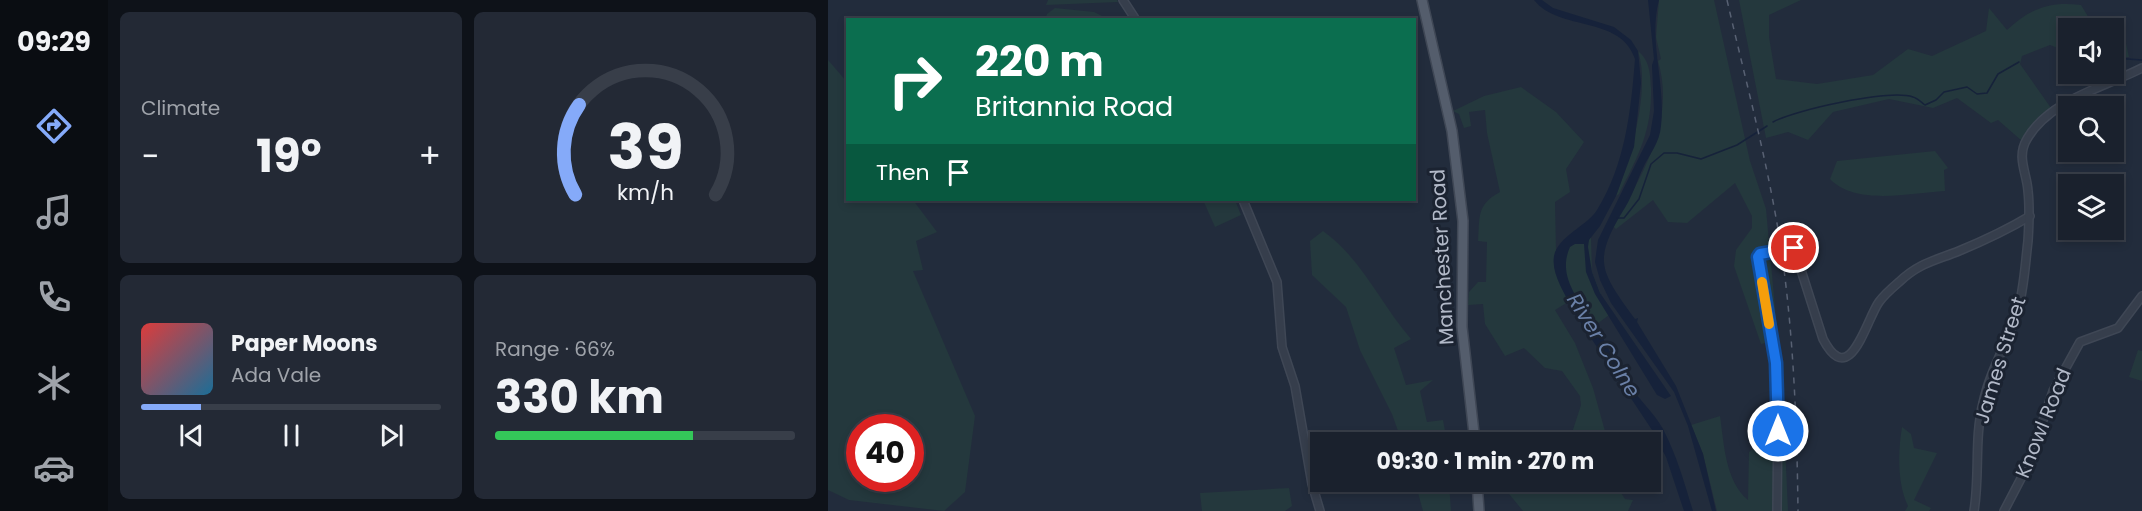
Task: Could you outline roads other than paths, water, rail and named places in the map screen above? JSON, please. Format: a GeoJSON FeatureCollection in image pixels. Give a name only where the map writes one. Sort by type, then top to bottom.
{"type":"FeatureCollection","features":[{"type":"Feature","properties":{"kind":"main road","name":"Manchester Road"},"geometry":{"type":"LineString","coordinates":[[1422,0],[1452,131],[1463,239],[1462,327],[1474,432]]}},
{"type":"Feature","properties":{"kind":"main road"},"geometry":{"type":"LineString","coordinates":[[1478,492],[1479,511]]}},
{"type":"Feature","properties":{"kind":"street"},"geometry":{"type":"LineString","coordinates":[[1123,0],[1135,18]]}},
{"type":"Feature","properties":{"kind":"street","name":"James Street"},"geometry":{"type":"LineString","coordinates":[[1974,511],[1978,489],[1977,447],[1980,413],[1997,356],[2018,307],[2028,245],[2030,216],[2022,149],[2032,131],[2068,102],[2142,68]]}},
{"type":"Feature","properties":{"kind":"street"},"geometry":{"type":"LineString","coordinates":[[1243,201],[1277,282],[1282,347],[1295,386],[1312,484],[1320,510]]}},
{"type":"Feature","properties":{"kind":"street"},"geometry":{"type":"LineString","coordinates":[[1777,511],[1776,363],[1758,257],[1760,254],[1793,248],[1828,350],[1836,356],[1845,357],[1853,352],[1878,303],[1916,267],[1987,238],[2030,216]]}},
{"type":"Feature","properties":{"kind":"street","name":"Knowl Road"},"geometry":{"type":"LineString","coordinates":[[2004,511],[2027,466],[2062,371],[2080,342],[2118,328],[2142,296]]}},
{"type":"Feature","properties":{"kind":"water","name":"River Colne"},"geometry":{"type":"Polygon","coordinates":[[[1534,0],[1542,0],[1553,8],[1614,27],[1631,40],[1638,51],[1641,83],[1634,147],[1616,196],[1600,226],[1589,240],[1588,247],[1592,272],[1600,293],[1671,396],[1665,399],[1657,395],[1595,294],[1586,272],[1584,244],[1575,244],[1570,247],[1566,268],[1571,287],[1598,329],[1622,375],[1663,429],[1676,459],[1693,511],[1684,511],[1661,447],[1661,432],[1653,432],[1571,308],[1556,277],[1554,263],[1554,256],[1561,243],[1592,216],[1607,193],[1620,156],[1629,118],[1635,59],[1628,45],[1617,36],[1603,29],[1558,17],[1545,10],[1534,0]]]}},
{"type":"Feature","properties":{"kind":"water"},"geometry":{"type":"Polygon","coordinates":[[[1648,0],[1659,0],[1655,31],[1662,110],[1660,132],[1631,197],[1608,240],[1604,253],[1604,264],[1607,276],[1614,288],[1635,319],[1638,318],[1637,322],[1676,386],[1703,454],[1716,511],[1712,511],[1688,426],[1674,392],[1611,303],[1600,280],[1595,262],[1598,240],[1650,135],[1654,111],[1652,65],[1654,59],[1648,0]]]}},
{"type":"Feature","properties":{"kind":"waterway"},"geometry":{"type":"LineString","coordinates":[[2124,59],[2142,60]]}},
{"type":"Feature","properties":{"kind":"waterway"},"geometry":{"type":"LineString","coordinates":[[1773,122],[1800,112],[1864,98],[1901,95],[1914,98],[1925,105],[1936,100],[1944,92],[1967,87],[1977,94],[1987,93],[1998,74],[2019,62]]}},
{"type":"Feature","properties":{"kind":"waterway"},"geometry":{"type":"LineString","coordinates":[[1617,218],[1624,218],[1639,199],[1651,164],[1664,153],[1677,153],[1701,159],[1737,145],[1767,126]]}},
{"type":"Feature","properties":{"kind":"railway"},"geometry":{"type":"LineString","coordinates":[[1727,0],[1765,163],[1783,262],[1794,386],[1798,511]]}}]}
